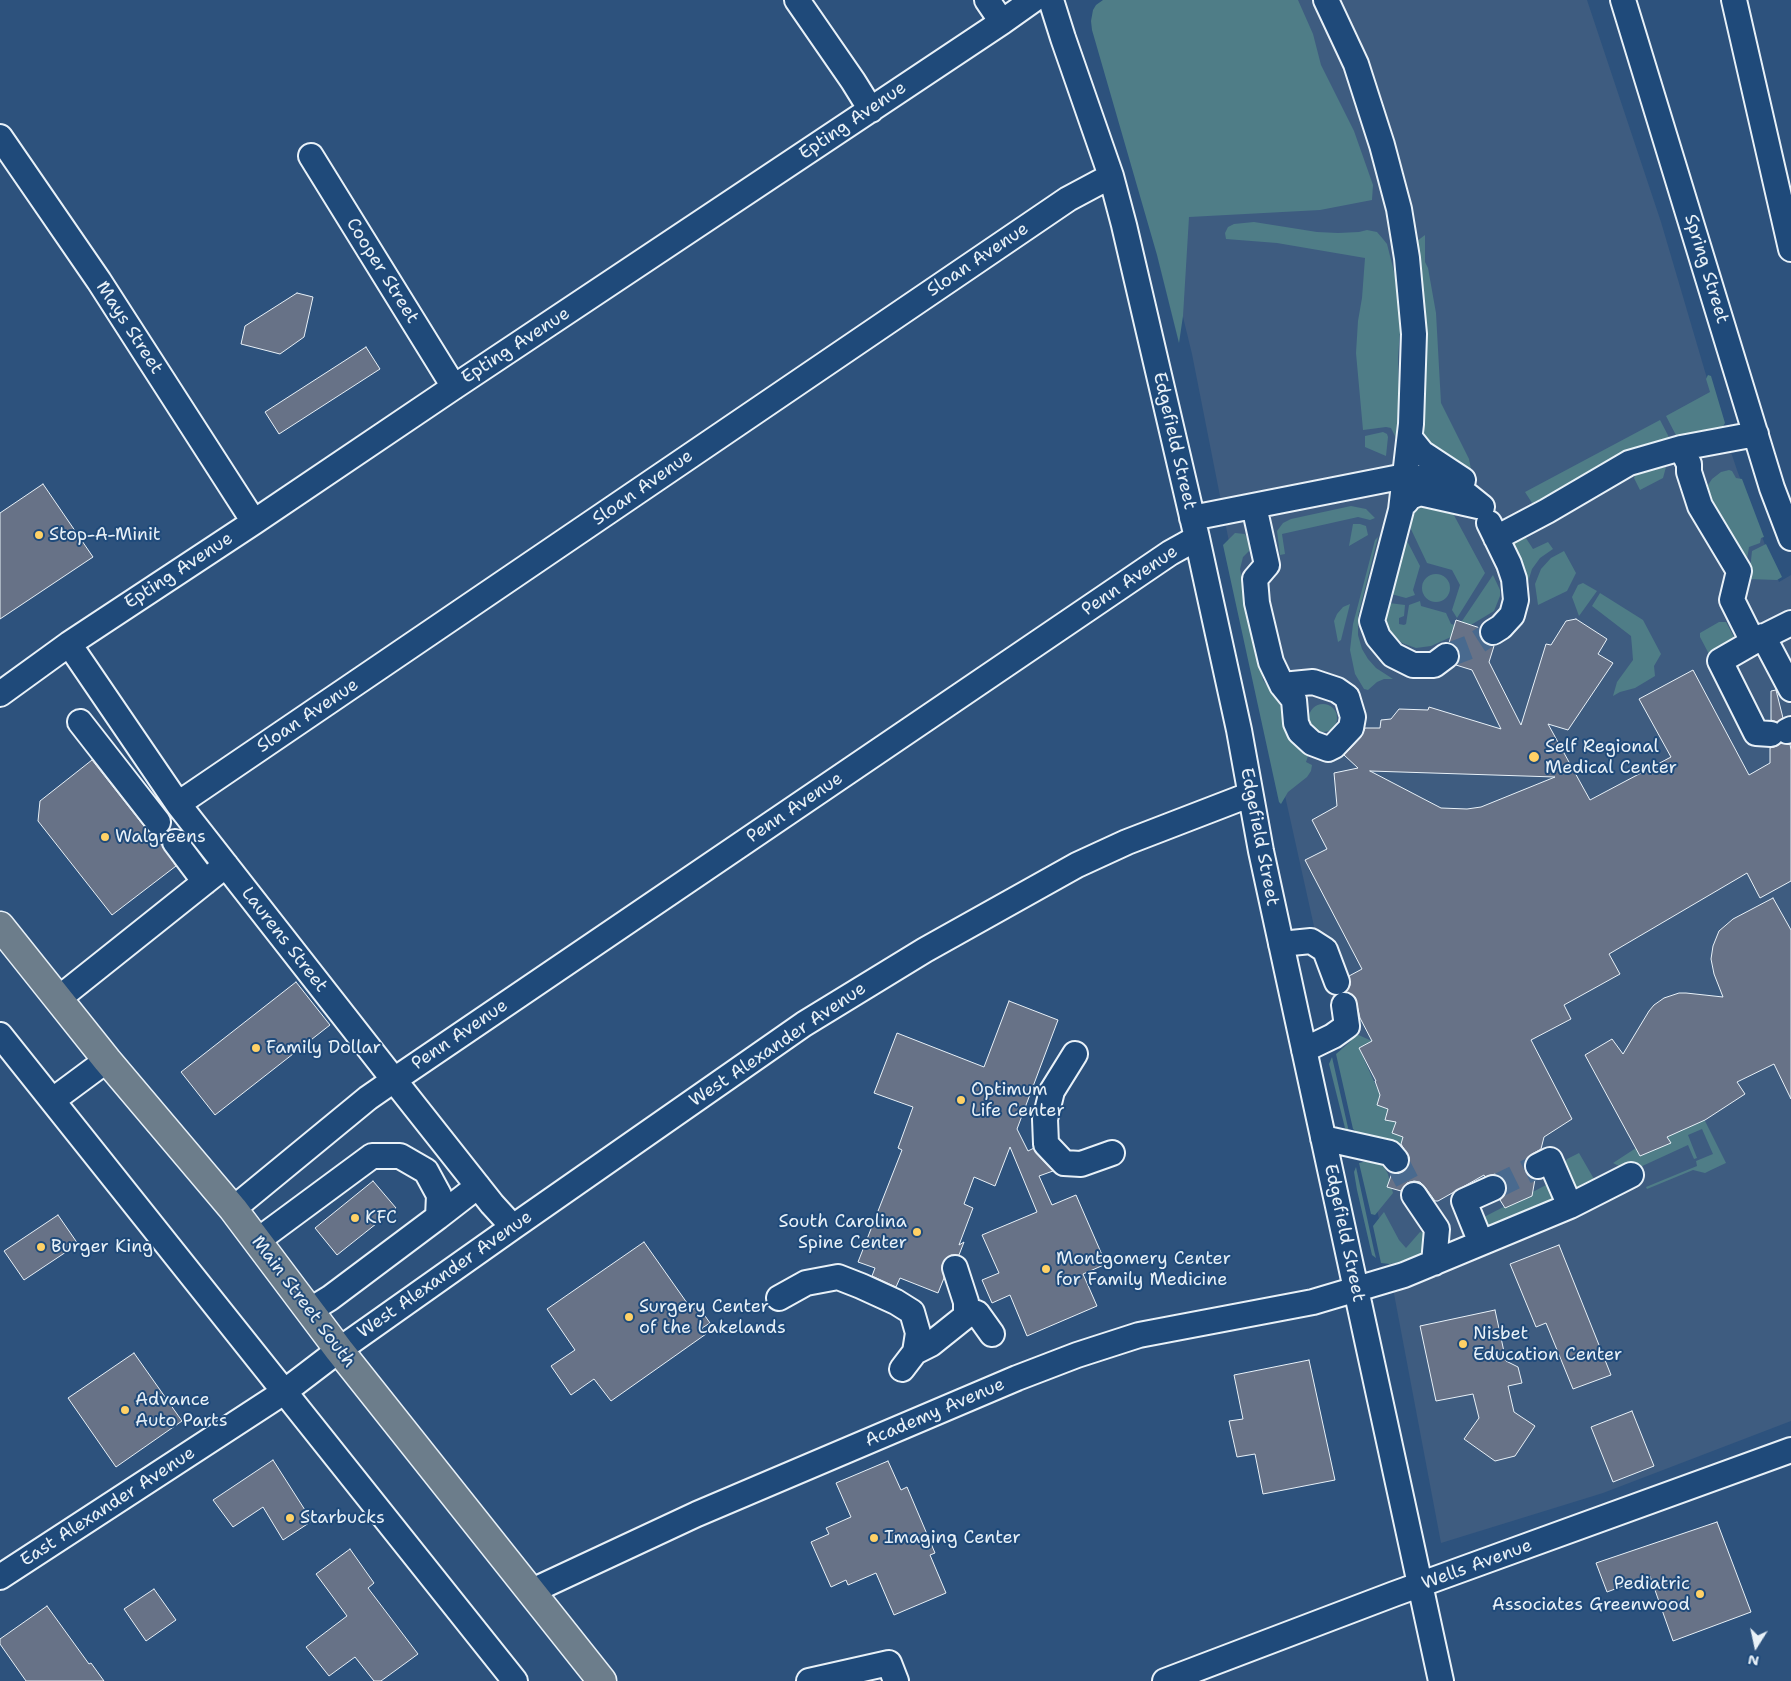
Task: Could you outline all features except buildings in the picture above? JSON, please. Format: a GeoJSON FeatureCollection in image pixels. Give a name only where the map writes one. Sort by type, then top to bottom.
{"type":"FeatureCollection","features":[{"type":"Feature","properties":{"kind":"main road","name":"Main Street South"},"geometry":{"type":"LineString","coordinates":[[0,926],[107,1060],[233,1209],[339,1350],[602,1681]]}},
{"type":"Feature","properties":{"kind":"street"},"geometry":{"type":"LineString","coordinates":[[797,0],[871,110]]}},
{"type":"Feature","properties":{"kind":"street"},"geometry":{"type":"LineString","coordinates":[[987,0],[1002,22]]}},
{"type":"Feature","properties":{"kind":"street","name":"Epting Avenue"},"geometry":{"type":"LineString","coordinates":[[0,694],[69,644],[1033,0]]}},
{"type":"Feature","properties":{"kind":"street","name":"Edgefield Street"},"geometry":{"type":"LineString","coordinates":[[1051,0],[1111,176],[1195,528],[1239,730],[1249,795],[1441,1681]]}},
{"type":"Feature","properties":{"kind":"street"},"geometry":{"type":"LineString","coordinates":[[1326,0],[1356,64],[1382,145],[1399,209],[1407,258],[1414,334],[1410,438],[1401,506],[1372,621],[1378,637],[1393,655],[1413,665],[1434,665],[1446,656]]}},
{"type":"Feature","properties":{"kind":"street","name":"Spring Street"},"geometry":{"type":"LineString","coordinates":[[1623,0],[1772,488],[1791,538]]}},
{"type":"Feature","properties":{"kind":"street"},"geometry":{"type":"LineString","coordinates":[[1734,0],[1791,249]]}},
{"type":"Feature","properties":{"kind":"street","name":"Mays Street"},"geometry":{"type":"LineString","coordinates":[[0,136],[99,281],[254,522]]}},
{"type":"Feature","properties":{"kind":"street","name":"Cooper Street"},"geometry":{"type":"LineString","coordinates":[[311,156],[454,387]]}},
{"type":"Feature","properties":{"kind":"street","name":"Sloan Avenue"},"geometry":{"type":"LineString","coordinates":[[178,804],[1068,199],[1111,176]]}},
{"type":"Feature","properties":{"kind":"street"},"geometry":{"type":"LineString","coordinates":[[1496,538],[1547,511],[1628,463],[1680,448],[1756,434]]}},
{"type":"Feature","properties":{"kind":"street"},"geometry":{"type":"LineString","coordinates":[[1410,438],[1422,453],[1467,483],[1496,538],[1514,579],[1516,600],[1512,614],[1501,627],[1493,632]]}},
{"type":"Feature","properties":{"kind":"street"},"geometry":{"type":"LineString","coordinates":[[1680,448],[1689,464],[1689,472],[1700,506],[1739,572],[1732,600],[1791,689]]}},
{"type":"Feature","properties":{"kind":"street","name":"Penn Avenue"},"geometry":{"type":"LineString","coordinates":[[233,1209],[368,1098],[1170,553],[1195,528],[1254,506],[1405,476],[1451,482],[1475,499]]}},
{"type":"Feature","properties":{"kind":"street"},"geometry":{"type":"LineString","coordinates":[[1401,506],[1410,497],[1420,493],[1475,499]]}},
{"type":"Feature","properties":{"kind":"street"},"geometry":{"type":"LineString","coordinates":[[1254,506],[1267,565],[1254,578],[1257,603],[1271,662],[1282,685],[1294,700],[1296,723],[1300,732],[1312,743],[1328,749],[1334,746],[1351,728],[1353,717],[1347,697],[1337,690],[1313,682],[1282,685]]}},
{"type":"Feature","properties":{"kind":"street"},"geometry":{"type":"LineString","coordinates":[[1783,731],[1756,733],[1720,661],[1791,623]]}},
{"type":"Feature","properties":{"kind":"street","name":"Laurens Street"},"geometry":{"type":"LineString","coordinates":[[69,644],[178,804],[478,1186],[513,1226]]}},
{"type":"Feature","properties":{"kind":"street"},"geometry":{"type":"LineString","coordinates":[[1296,723],[1305,706],[1337,690]]}},
{"type":"Feature","properties":{"kind":"street"},"geometry":{"type":"LineString","coordinates":[[80,722],[158,822]]}},
{"type":"Feature","properties":{"kind":"street","name":"West Alexander Avenue"},"geometry":{"type":"LineString","coordinates":[[339,1350],[513,1226],[804,1024],[925,950],[1077,865],[1127,842],[1249,795]]}},
{"type":"Feature","properties":{"kind":"street"},"geometry":{"type":"LineString","coordinates":[[175,842],[205,882]]}},
{"type":"Feature","properties":{"kind":"street"},"geometry":{"type":"LineString","coordinates":[[58,999],[226,865]]}},
{"type":"Feature","properties":{"kind":"street"},"geometry":{"type":"LineString","coordinates":[[1281,944],[1311,942],[1326,950],[1337,982]]}},
{"type":"Feature","properties":{"kind":"street"},"geometry":{"type":"LineString","coordinates":[[1304,1050],[1333,1036],[1347,1026],[1344,1005]]}},
{"type":"Feature","properties":{"kind":"street"},"geometry":{"type":"LineString","coordinates":[[0,1035],[515,1681]]}},
{"type":"Feature","properties":{"kind":"street"},"geometry":{"type":"LineString","coordinates":[[1075,1054],[1052,1091],[1045,1119],[1046,1144],[1064,1164],[1081,1164],[1112,1153]]}},
{"type":"Feature","properties":{"kind":"street"},"geometry":{"type":"LineString","coordinates":[[53,1100],[107,1060]]}},
{"type":"Feature","properties":{"kind":"street"},"geometry":{"type":"LineString","coordinates":[[1323,1138],[1390,1153],[1396,1160]]}},
{"type":"Feature","properties":{"kind":"street"},"geometry":{"type":"LineString","coordinates":[[257,1241],[372,1156],[400,1156],[426,1171],[438,1194],[438,1216]]}},
{"type":"Feature","properties":{"kind":"street"},"geometry":{"type":"LineString","coordinates":[[1538,1166],[1550,1160],[1570,1206]]}},
{"type":"Feature","properties":{"kind":"street","name":"Academy Avenue"},"geometry":{"type":"LineString","coordinates":[[532,1591],[698,1514],[1017,1378],[1077,1355],[1139,1335],[1313,1302],[1404,1275],[1570,1206],[1631,1175]]}},
{"type":"Feature","properties":{"kind":"street"},"geometry":{"type":"LineString","coordinates":[[310,1311],[330,1298],[478,1186]]}},
{"type":"Feature","properties":{"kind":"street"},"geometry":{"type":"LineString","coordinates":[[1481,1243],[1464,1201],[1493,1188]]}},
{"type":"Feature","properties":{"kind":"street"},"geometry":{"type":"LineString","coordinates":[[1414,1195],[1437,1229],[1434,1263]]}},
{"type":"Feature","properties":{"kind":"street"},"geometry":{"type":"LineString","coordinates":[[779,1298],[806,1283],[838,1277],[896,1302],[912,1312],[918,1333],[908,1360],[966,1316],[966,1302],[955,1268]]}},
{"type":"Feature","properties":{"kind":"street"},"geometry":{"type":"LineString","coordinates":[[966,1310],[977,1313],[992,1334]]}},
{"type":"Feature","properties":{"kind":"street","name":"East Alexander Avenue"},"geometry":{"type":"LineString","coordinates":[[0,1577],[284,1392],[339,1350]]}},
{"type":"Feature","properties":{"kind":"street","name":"Wells Avenue"},"geometry":{"type":"LineString","coordinates":[[1165,1681],[1791,1450]]}},
{"type":"Feature","properties":{"kind":"street"},"geometry":{"type":"LineString","coordinates":[[809,1681],[889,1663],[896,1681]]}},
{"type":"Feature","properties":{"kind":"shaded area","name":"Self Regional Medical Center"},"geometry":{"type":"Polygon","coordinates":[[[1106,0],[1587,0],[1661,222],[1711,392],[1737,470],[1779,582],[1791,575],[1791,1421],[1603,1493],[1441,1543],[1385,1246],[1232,557],[1192,354],[1106,0]]]}},
{"type":"Feature","properties":{"kind":"green space"},"geometry":{"type":"Polygon","coordinates":[[[1103,0],[1298,0],[1313,34],[1321,65],[1354,131],[1373,185],[1372,200],[1320,210],[1189,217],[1183,316],[1179,343],[1157,255],[1092,30],[1093,10],[1103,0]]]}},
{"type":"Feature","properties":{"kind":"green space"},"geometry":{"type":"Polygon","coordinates":[[[1254,222],[1317,232],[1338,233],[1367,230],[1377,232],[1387,244],[1400,295],[1399,398],[1396,438],[1391,428],[1363,430],[1356,353],[1365,258],[1277,243],[1226,239],[1225,233],[1228,227],[1234,224],[1254,222]]]}},
{"type":"Feature","properties":{"kind":"green space"},"geometry":{"type":"Polygon","coordinates":[[[1425,235],[1425,262],[1428,268],[1436,313],[1441,403],[1469,459],[1471,469],[1466,472],[1433,452],[1424,437],[1424,351],[1416,246],[1417,241],[1425,235]]]}},
{"type":"Feature","properties":{"kind":"green space"},"geometry":{"type":"Polygon","coordinates":[[[1708,375],[1711,376],[1725,423],[1720,431],[1679,441],[1666,416],[1710,392],[1706,379],[1708,375]]]}},
{"type":"Feature","properties":{"kind":"green space"},"geometry":{"type":"Polygon","coordinates":[[[1660,420],[1672,443],[1534,506],[1525,492],[1660,420]]]}},
{"type":"Feature","properties":{"kind":"green space"},"geometry":{"type":"Polygon","coordinates":[[[1383,432],[1388,437],[1386,456],[1365,447],[1365,436],[1383,432]]]}},
{"type":"Feature","properties":{"kind":"green space"},"geometry":{"type":"Polygon","coordinates":[[[1666,467],[1663,478],[1640,490],[1634,478],[1635,474],[1666,467]]]}},
{"type":"Feature","properties":{"kind":"green space"},"geometry":{"type":"Polygon","coordinates":[[[1732,471],[1736,478],[1742,479],[1764,537],[1761,538],[1760,543],[1749,547],[1744,577],[1704,491],[1712,479],[1721,472],[1732,471]]]}},
{"type":"Feature","properties":{"kind":"green space"},"geometry":{"type":"Polygon","coordinates":[[[1434,502],[1449,506],[1485,573],[1457,618],[1452,610],[1460,585],[1452,570],[1427,563],[1409,525],[1415,512],[1422,506],[1434,502]]]}},
{"type":"Feature","properties":{"kind":"green space"},"geometry":{"type":"Polygon","coordinates":[[[1351,506],[1366,509],[1375,518],[1370,520],[1358,517],[1282,534],[1285,554],[1280,555],[1277,531],[1283,523],[1291,519],[1351,506]]]}},
{"type":"Feature","properties":{"kind":"green space"},"geometry":{"type":"Polygon","coordinates":[[[1353,524],[1366,526],[1368,535],[1349,546],[1353,524]]]}},
{"type":"Feature","properties":{"kind":"green space"},"geometry":{"type":"Polygon","coordinates":[[[1235,533],[1245,534],[1250,544],[1249,551],[1243,557],[1240,569],[1263,680],[1282,708],[1288,737],[1298,749],[1308,756],[1306,762],[1312,765],[1307,777],[1288,792],[1281,804],[1279,802],[1223,545],[1235,533]]]}},
{"type":"Feature","properties":{"kind":"green space"},"geometry":{"type":"Polygon","coordinates":[[[1524,535],[1533,549],[1548,542],[1553,549],[1540,558],[1532,569],[1528,582],[1529,600],[1513,568],[1511,545],[1515,540],[1524,535]]]}},
{"type":"Feature","properties":{"kind":"green space"},"geometry":{"type":"Polygon","coordinates":[[[1378,537],[1358,616],[1358,635],[1362,649],[1368,659],[1376,668],[1393,679],[1384,679],[1377,682],[1368,690],[1364,689],[1355,674],[1350,650],[1353,624],[1375,540],[1378,537]]]}},
{"type":"Feature","properties":{"kind":"green space"},"geometry":{"type":"Polygon","coordinates":[[[1405,537],[1420,566],[1413,590],[1415,595],[1406,598],[1391,594],[1405,537]]]}},
{"type":"Feature","properties":{"kind":"green space"},"geometry":{"type":"Polygon","coordinates":[[[1766,544],[1782,577],[1777,580],[1749,579],[1752,551],[1766,544]]]}},
{"type":"Feature","properties":{"kind":"green space"},"geometry":{"type":"Polygon","coordinates":[[[1564,551],[1576,573],[1567,591],[1538,605],[1535,584],[1541,569],[1551,558],[1564,551]]]}},
{"type":"Feature","properties":{"kind":"green space"},"geometry":{"type":"Polygon","coordinates":[[[1436,574],[1446,578],[1450,588],[1446,598],[1436,602],[1426,598],[1422,588],[1426,578],[1436,574]]]}},
{"type":"Feature","properties":{"kind":"green space"},"geometry":{"type":"Polygon","coordinates":[[[1493,575],[1500,590],[1500,596],[1494,611],[1451,637],[1431,646],[1416,648],[1402,643],[1392,634],[1388,627],[1386,615],[1389,603],[1405,605],[1404,616],[1399,618],[1399,624],[1404,625],[1406,624],[1409,605],[1420,601],[1421,606],[1446,613],[1451,624],[1455,625],[1462,621],[1493,575]]]}},
{"type":"Feature","properties":{"kind":"green space"},"geometry":{"type":"Polygon","coordinates":[[[1583,583],[1597,591],[1579,616],[1572,597],[1578,585],[1583,583]]]}},
{"type":"Feature","properties":{"kind":"green space"},"geometry":{"type":"Polygon","coordinates":[[[1600,593],[1643,620],[1661,654],[1654,666],[1655,676],[1635,688],[1613,696],[1617,682],[1633,660],[1631,636],[1592,606],[1600,593]]]}},
{"type":"Feature","properties":{"kind":"green space"},"geometry":{"type":"Polygon","coordinates":[[[1350,604],[1341,640],[1338,642],[1334,621],[1343,607],[1350,604]]]}},
{"type":"Feature","properties":{"kind":"green space"},"geometry":{"type":"Polygon","coordinates":[[[1719,622],[1726,622],[1735,639],[1710,656],[1700,637],[1700,633],[1719,622]]]}},
{"type":"Feature","properties":{"kind":"green space"},"geometry":{"type":"Polygon","coordinates":[[[1323,704],[1333,708],[1337,718],[1333,728],[1323,732],[1313,728],[1309,718],[1313,708],[1323,704]]]}},
{"type":"Feature","properties":{"kind":"green space"},"geometry":{"type":"Polygon","coordinates":[[[1354,1033],[1372,1041],[1359,1048],[1380,1095],[1377,1105],[1388,1109],[1385,1119],[1396,1122],[1392,1133],[1403,1137],[1400,1146],[1362,1136],[1353,1129],[1336,1054],[1350,1042],[1354,1033]]]}},
{"type":"Feature","properties":{"kind":"green space"},"geometry":{"type":"Polygon","coordinates":[[[1332,1057],[1349,1132],[1345,1128],[1329,1064],[1332,1057]]]}},
{"type":"Feature","properties":{"kind":"green space"},"geometry":{"type":"Polygon","coordinates":[[[1704,1119],[1726,1163],[1705,1173],[1693,1170],[1647,1189],[1646,1187],[1697,1166],[1696,1161],[1713,1154],[1702,1129],[1688,1135],[1697,1158],[1694,1159],[1688,1145],[1638,1168],[1634,1163],[1619,1166],[1613,1163],[1636,1148],[1640,1156],[1670,1143],[1666,1134],[1704,1119]]]}},
{"type":"Feature","properties":{"kind":"green space"},"geometry":{"type":"Polygon","coordinates":[[[1579,1153],[1594,1179],[1587,1185],[1577,1188],[1574,1187],[1563,1167],[1567,1159],[1579,1153]]]}},
{"type":"Feature","properties":{"kind":"green space"},"geometry":{"type":"Polygon","coordinates":[[[1370,1160],[1378,1161],[1382,1164],[1388,1174],[1393,1193],[1375,1215],[1371,1214],[1359,1163],[1370,1160]]]}},
{"type":"Feature","properties":{"kind":"green space"},"geometry":{"type":"Polygon","coordinates":[[[1356,1167],[1376,1258],[1372,1255],[1357,1190],[1354,1172],[1356,1167]]]}},
{"type":"Feature","properties":{"kind":"green space"},"geometry":{"type":"Polygon","coordinates":[[[1550,1183],[1558,1198],[1485,1227],[1484,1217],[1550,1183]]]}},
{"type":"Feature","properties":{"kind":"green space"},"geometry":{"type":"Polygon","coordinates":[[[1384,1212],[1399,1240],[1406,1248],[1420,1232],[1426,1233],[1426,1244],[1423,1252],[1405,1261],[1390,1264],[1381,1263],[1373,1226],[1384,1212]]]}},
{"type":"Feature","properties":{"kind":"tunnel"},"geometry":{"type":"LineString","coordinates":[[1446,656],[1470,647],[1493,632]]}},
{"type":"Feature","properties":{"kind":"tunnel"},"geometry":{"type":"LineString","coordinates":[[1396,1160],[1414,1195]]}},
{"type":"Feature","properties":{"kind":"tunnel"},"geometry":{"type":"LineString","coordinates":[[1493,1188],[1538,1166]]}},
{"type":"Feature","properties":{"kind":"place","name":"Stop-A-Minit"},"geometry":{"type":"Point","coordinates":[39,535]}},
{"type":"Feature","properties":{"kind":"place","name":"Self Regional Medical Center"},"geometry":{"type":"Point","coordinates":[1534,757]}},
{"type":"Feature","properties":{"kind":"place","name":"Walgreens"},"geometry":{"type":"Point","coordinates":[105,837]}},
{"type":"Feature","properties":{"kind":"place","name":"Family Dollar"},"geometry":{"type":"Point","coordinates":[256,1048]}},
{"type":"Feature","properties":{"kind":"place","name":"Optimum Life Center"},"geometry":{"type":"Point","coordinates":[961,1100]}},
{"type":"Feature","properties":{"kind":"place","name":"KFC"},"geometry":{"type":"Point","coordinates":[355,1218]}},
{"type":"Feature","properties":{"kind":"place","name":"South Carolina Spine Center"},"geometry":{"type":"Point","coordinates":[917,1232]}},
{"type":"Feature","properties":{"kind":"place","name":"Burger King"},"geometry":{"type":"Point","coordinates":[41,1247]}},
{"type":"Feature","properties":{"kind":"place","name":"Montgomery Center for Family Medicine"},"geometry":{"type":"Point","coordinates":[1046,1269]}},
{"type":"Feature","properties":{"kind":"place","name":"Surgery Center of the Lakelands"},"geometry":{"type":"Point","coordinates":[629,1317]}},
{"type":"Feature","properties":{"kind":"place","name":"Nisbet Education Center"},"geometry":{"type":"Point","coordinates":[1463,1344]}},
{"type":"Feature","properties":{"kind":"place","name":"Advance Auto Parts"},"geometry":{"type":"Point","coordinates":[125,1410]}},
{"type":"Feature","properties":{"kind":"place","name":"Starbucks"},"geometry":{"type":"Point","coordinates":[290,1518]}},
{"type":"Feature","properties":{"kind":"place","name":"Imaging Center"},"geometry":{"type":"Point","coordinates":[874,1538]}},
{"type":"Feature","properties":{"kind":"place","name":"Pediatric Associates Greenwood"},"geometry":{"type":"Point","coordinates":[1700,1594]}}]}
